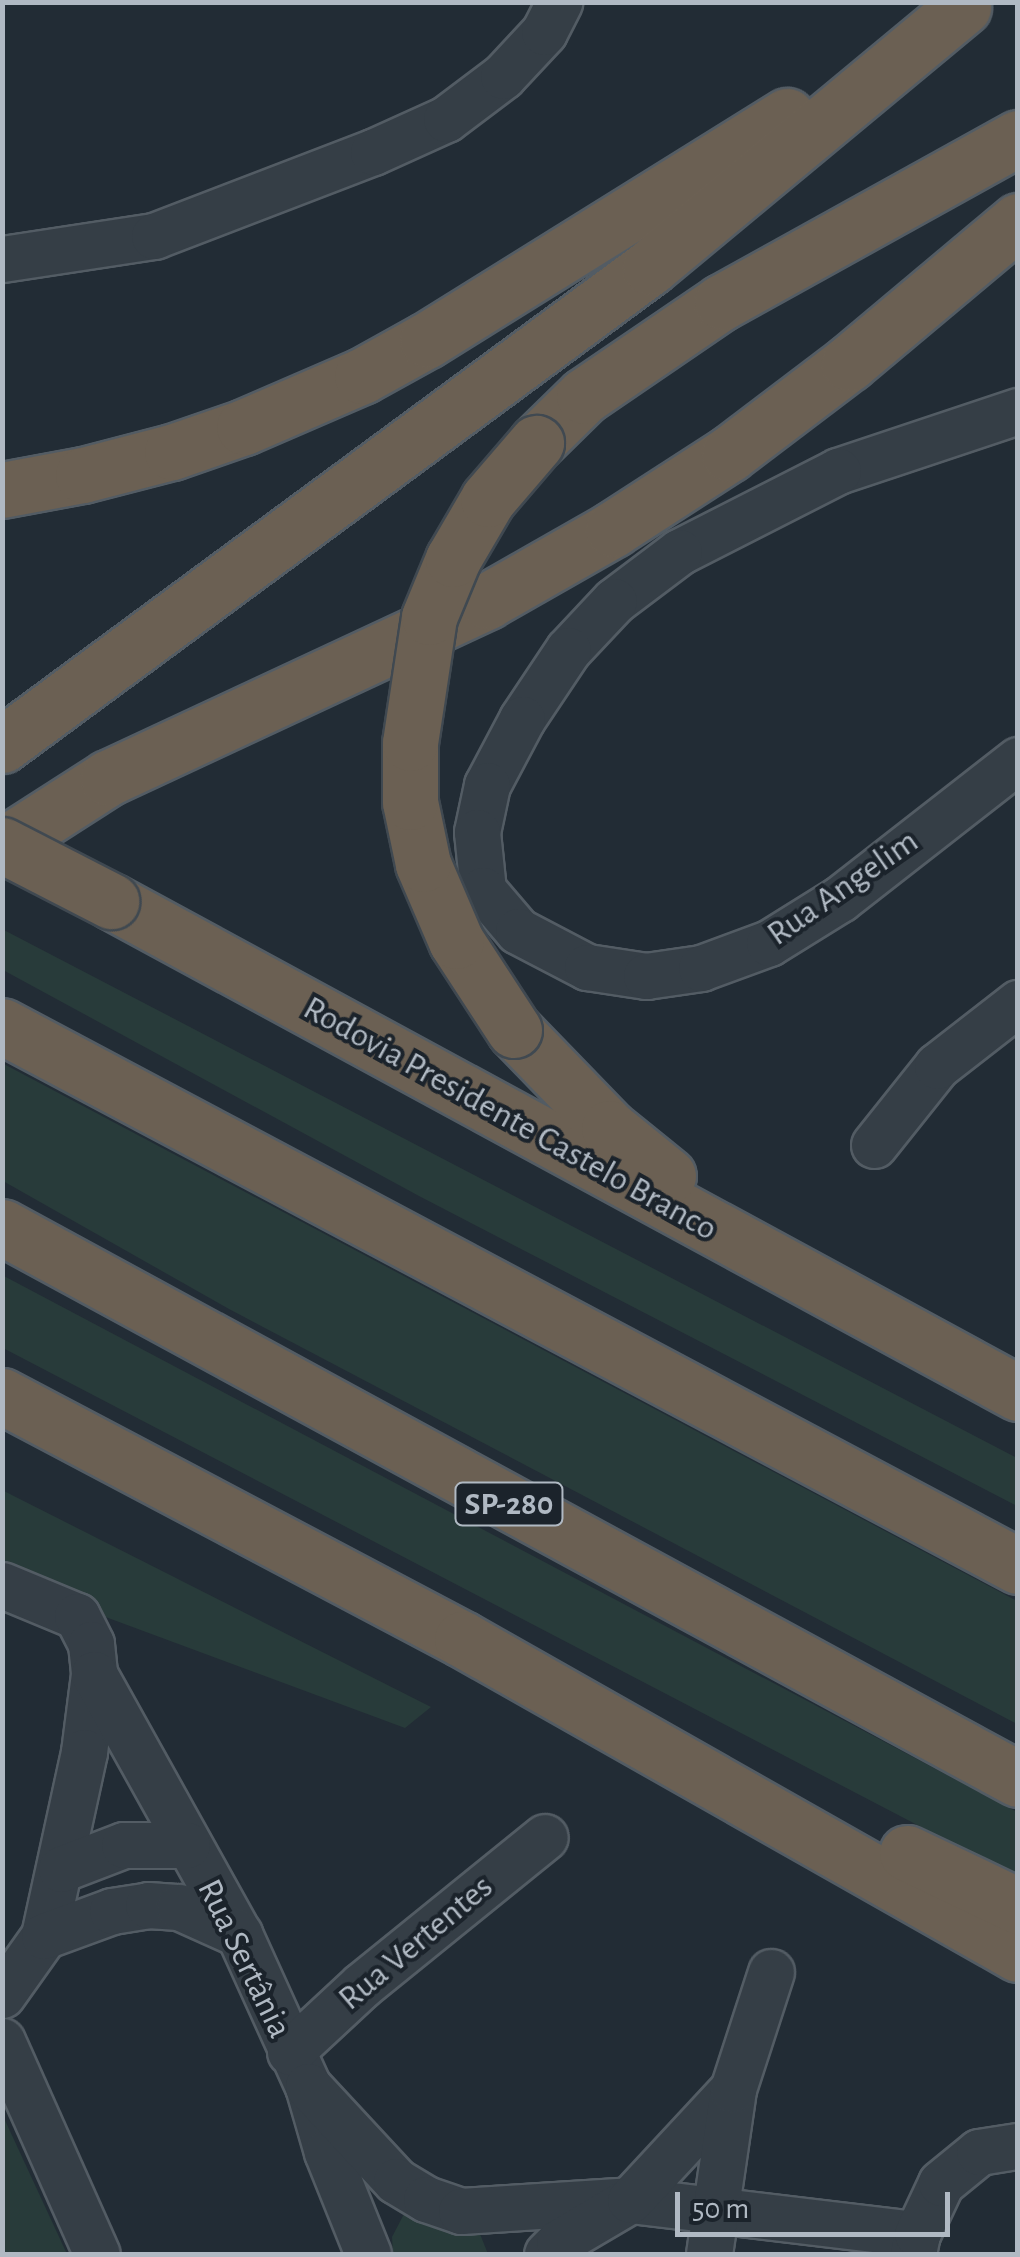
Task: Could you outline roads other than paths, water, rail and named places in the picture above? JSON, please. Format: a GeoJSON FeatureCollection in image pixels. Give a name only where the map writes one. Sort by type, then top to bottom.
{"type":"FeatureCollection","features":[{"type":"Feature","properties":{"kind":"highway"},"geometry":{"type":"LineString","coordinates":[[2,490],[172,452],[244,427],[362,376],[444,330],[966,5]]}},
{"type":"Feature","properties":{"kind":"highway"},"geometry":{"type":"LineString","coordinates":[[2,745],[650,267],[966,5]]}},
{"type":"Feature","properties":{"kind":"highway"},"geometry":{"type":"LineString","coordinates":[[890,1326],[671,1178],[608,1128],[514,1030],[456,942],[422,864],[410,802],[410,743],[428,617],[453,560],[488,499],[536,443],[584,396],[722,302],[1018,138]]}},
{"type":"Feature","properties":{"kind":"highway"},"geometry":{"type":"LineString","coordinates":[[2,846],[108,778],[487,601],[612,528],[729,454],[849,362],[1018,221]]}},
{"type":"Feature","properties":{"kind":"highway","name":"Rodovia Presidente Castelo Branco"},"geometry":{"type":"LineString","coordinates":[[2,846],[1018,1393]]}},
{"type":"Feature","properties":{"kind":"highway"},"geometry":{"type":"LineString","coordinates":[[2,1026],[1018,1566]]}},
{"type":"Feature","properties":{"kind":"highway","name":"SP-280"},"geometry":{"type":"LineString","coordinates":[[2,1226],[1018,1779]]}},
{"type":"Feature","properties":{"kind":"highway"},"geometry":{"type":"LineString","coordinates":[[2,1396],[462,1640],[1018,1954]]}},
{"type":"Feature","properties":{"kind":"highway"},"geometry":{"type":"LineString","coordinates":[[462,1640],[1018,1906]]}},
{"type":"Feature","properties":{"kind":"street"},"geometry":{"type":"LineString","coordinates":[[2,259],[154,236],[254,202],[446,119],[503,76],[544,32],[559,2]]}},
{"type":"Feature","properties":{"kind":"street","name":"Rua Angelim"},"geometry":{"type":"LineString","coordinates":[[1018,411],[838,471],[679,552],[614,602],[568,650],[522,720],[486,786],[477,832],[484,890],[518,931],[587,967],[646,976],[701,968],[769,943],[840,898],[1018,760]]}},
{"type":"Feature","properties":{"kind":"street"},"geometry":{"type":"LineString","coordinates":[[874,1146],[937,1066],[1018,1003]]}},
{"type":"Feature","properties":{"kind":"street"},"geometry":{"type":"LineString","coordinates":[[2,1585],[77,1616],[91,1644],[94,1674],[61,1868],[44,1936],[2,1995]]}},
{"type":"Feature","properties":{"kind":"street","name":"Rua Sertânia"},"geometry":{"type":"LineString","coordinates":[[94,1674],[186,1846],[240,1934],[299,2069],[368,2254]]}},
{"type":"Feature","properties":{"kind":"street","name":"Rua Vertentes"},"geometry":{"type":"LineString","coordinates":[[299,2069],[362,1985],[545,1837]]}},
{"type":"Feature","properties":{"kind":"street"},"geometry":{"type":"LineString","coordinates":[[61,1868],[124,1845],[186,1846]]}},
{"type":"Feature","properties":{"kind":"street"},"geometry":{"type":"LineString","coordinates":[[44,1936],[76,1922],[148,1905],[202,1914],[240,1934]]}},
{"type":"Feature","properties":{"kind":"street"},"geometry":{"type":"LineString","coordinates":[[710,2254],[734,2089],[772,1972]]}},
{"type":"Feature","properties":{"kind":"street"},"geometry":{"type":"LineString","coordinates":[[2,2041],[97,2254]]}},
{"type":"Feature","properties":{"kind":"street"},"geometry":{"type":"LineString","coordinates":[[299,2069],[396,2180],[426,2198],[461,2210],[493,2212],[630,2200],[717,2208],[915,2244],[941,2183],[979,2152],[1018,2146]]}},
{"type":"Feature","properties":{"kind":"street"},"geometry":{"type":"LineString","coordinates":[[547,2254],[558,2242],[630,2200],[734,2089]]}}]}
